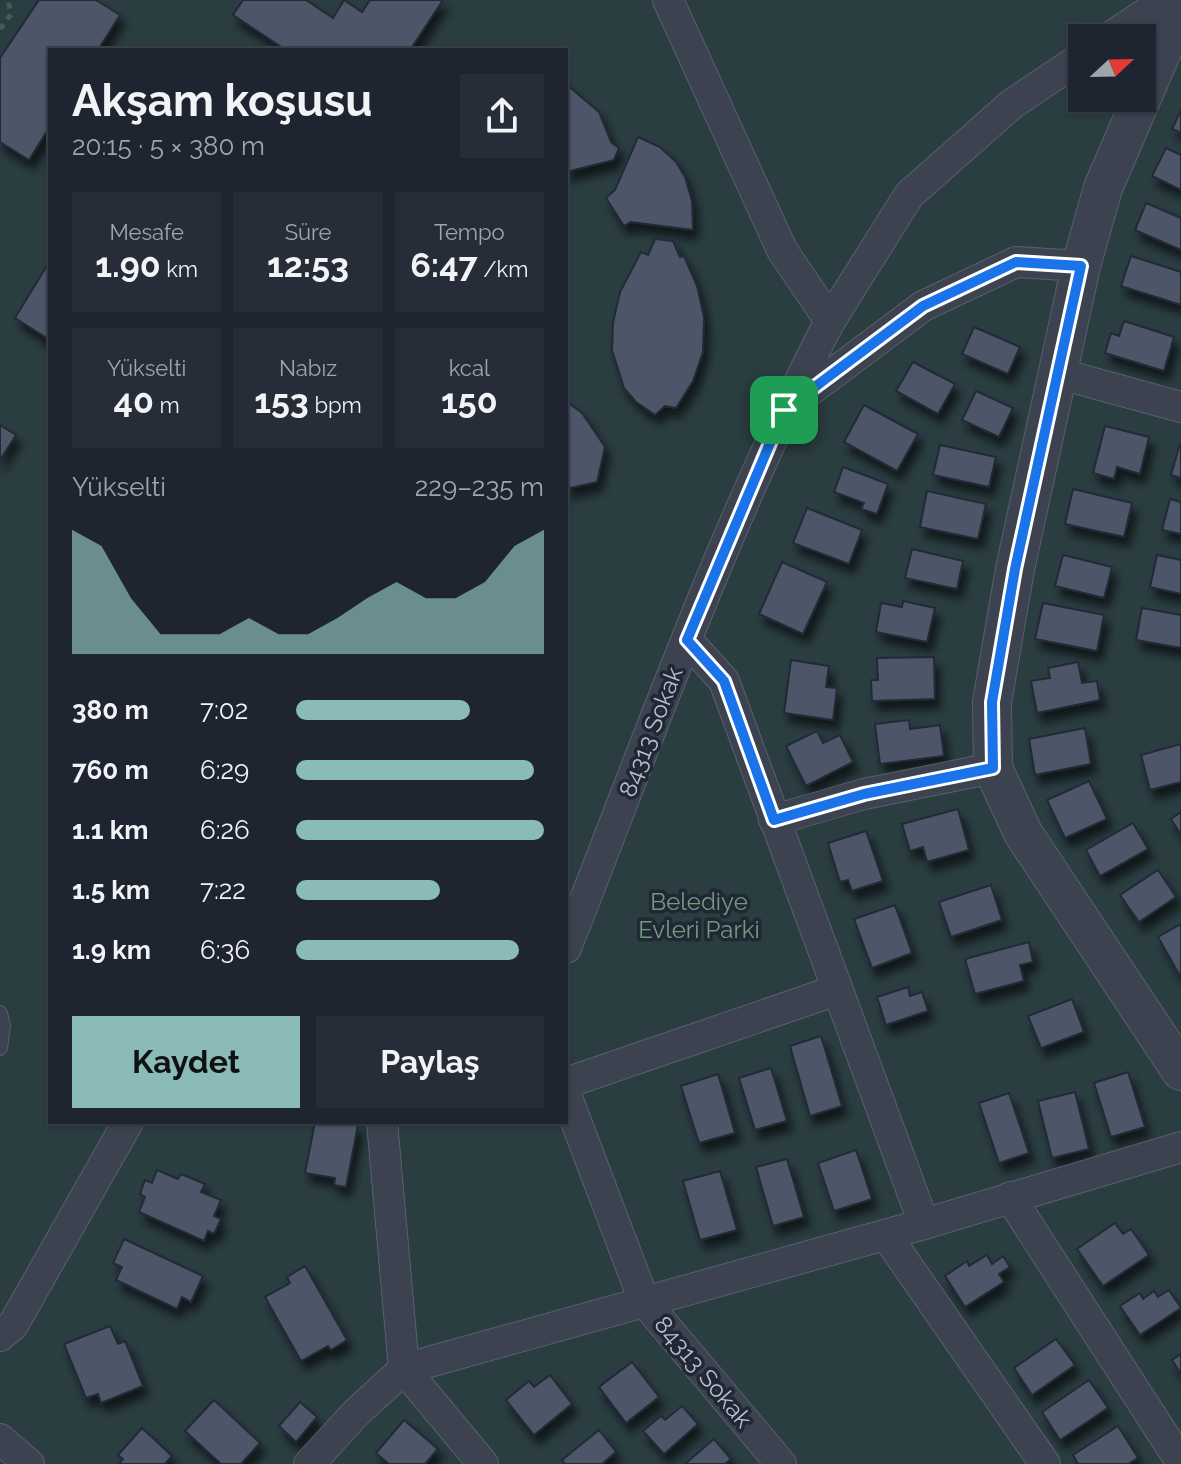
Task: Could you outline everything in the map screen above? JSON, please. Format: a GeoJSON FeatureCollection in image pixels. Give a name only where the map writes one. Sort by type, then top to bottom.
{"type":"FeatureCollection","features":[{"type":"Feature","properties":{"kind":"street"},"geometry":{"type":"LineString","coordinates":[[668,0],[782,250],[830,321]]}},
{"type":"Feature","properties":{"kind":"street"},"geometry":{"type":"LineString","coordinates":[[1130,24],[1166,0]]}},
{"type":"Feature","properties":{"kind":"street"},"geometry":{"type":"LineString","coordinates":[[1181,7],[1103,188],[1081,266],[1015,569],[992,702],[993,768],[1023,833],[1181,1071]]}},
{"type":"Feature","properties":{"kind":"street","name":"84313 Sokak"},"geometry":{"type":"LineString","coordinates":[[568,943],[687,640],[784,410],[830,321],[909,195],[1012,104],[1068,66]]}},
{"type":"Feature","properties":{"kind":"street"},"geometry":{"type":"LineString","coordinates":[[784,410],[923,306],[1016,262],[1081,266]]}},
{"type":"Feature","properties":{"kind":"street"},"geometry":{"type":"LineString","coordinates":[[1057,373],[1181,407]]}},
{"type":"Feature","properties":{"kind":"street"},"geometry":{"type":"LineString","coordinates":[[687,640],[724,681],[924,1224]]}},
{"type":"Feature","properties":{"kind":"street"},"geometry":{"type":"LineString","coordinates":[[774,820],[864,794],[993,768]]}},
{"type":"Feature","properties":{"kind":"street"},"geometry":{"type":"LineString","coordinates":[[568,1082],[837,990]]}},
{"type":"Feature","properties":{"kind":"street","name":"84313 Sokak"},"geometry":{"type":"LineString","coordinates":[[568,1100],[644,1301],[781,1464]]}},
{"type":"Feature","properties":{"kind":"street"},"geometry":{"type":"LineString","coordinates":[[0,1336],[13,1325],[127,1124]]}},
{"type":"Feature","properties":{"kind":"street"},"geometry":{"type":"LineString","coordinates":[[382,1124],[404,1369],[483,1464]]}},
{"type":"Feature","properties":{"kind":"street"},"geometry":{"type":"LineString","coordinates":[[309,1464],[357,1412],[404,1369],[886,1235],[1181,1147]]}},
{"type":"Feature","properties":{"kind":"street"},"geometry":{"type":"LineString","coordinates":[[1010,1197],[1177,1460]]}},
{"type":"Feature","properties":{"kind":"street"},"geometry":{"type":"LineString","coordinates":[[886,1235],[1045,1464]]}},
{"type":"Feature","properties":{"kind":"street"},"geometry":{"type":"LineString","coordinates":[[0,1439],[29,1464]]}},
{"type":"Feature","properties":{"kind":"lane"},"geometry":{"type":"LineString","coordinates":[[0,1013],[3,1026],[0,1048]]}},
{"type":"Feature","properties":{"kind":"path"},"geometry":{"type":"LineString","coordinates":[[0,29],[11,14],[8,0]]}},
{"type":"Feature","properties":{"kind":"green space","name":"Belediye Evleri Parki"},"geometry":{"type":"Polygon","coordinates":[[[0,0],[1181,0],[1181,1464],[0,1464],[0,0]]]}},
{"type":"Feature","properties":{"kind":"building"},"geometry":{"type":"Polygon","coordinates":[[[39,0],[96,0],[120,15],[99,48],[48,48],[48,129],[29,160],[0,142],[0,58],[39,0]]]}},
{"type":"Feature","properties":{"kind":"building"},"geometry":{"type":"Polygon","coordinates":[[[243,0],[306,0],[333,18],[344,0],[362,12],[370,0],[443,0],[411,48],[283,48],[233,15],[243,0]]]}},
{"type":"Feature","properties":{"kind":"building"},"geometry":{"type":"Polygon","coordinates":[[[568,86],[599,112],[611,142],[619,148],[614,160],[568,172],[568,86]]]}},
{"type":"Feature","properties":{"kind":"building"},"geometry":{"type":"Polygon","coordinates":[[[1181,110],[1181,133],[1172,129],[1181,110]]]}},
{"type":"Feature","properties":{"kind":"building"},"geometry":{"type":"Polygon","coordinates":[[[638,137],[660,147],[676,162],[685,177],[692,201],[693,230],[631,222],[624,226],[606,198],[615,190],[638,137]]]}},
{"type":"Feature","properties":{"kind":"building"},"geometry":{"type":"Polygon","coordinates":[[[1166,148],[1181,155],[1181,190],[1152,176],[1166,148]]]}},
{"type":"Feature","properties":{"kind":"building"},"geometry":{"type":"Polygon","coordinates":[[[1146,203],[1181,218],[1181,250],[1135,230],[1146,203]]]}},
{"type":"Feature","properties":{"kind":"building"},"geometry":{"type":"Polygon","coordinates":[[[655,239],[673,241],[680,257],[684,256],[697,286],[704,317],[703,352],[693,381],[676,408],[665,406],[655,415],[636,402],[624,388],[612,350],[613,323],[620,292],[641,252],[648,255],[655,239]]]}},
{"type":"Feature","properties":{"kind":"building"},"geometry":{"type":"Polygon","coordinates":[[[1131,256],[1181,272],[1181,305],[1121,286],[1131,256]]]}},
{"type":"Feature","properties":{"kind":"building"},"geometry":{"type":"Polygon","coordinates":[[[48,264],[48,339],[15,318],[48,264]]]}},
{"type":"Feature","properties":{"kind":"building"},"geometry":{"type":"Polygon","coordinates":[[[1124,321],[1174,337],[1164,371],[1105,353],[1111,333],[1119,336],[1124,321]]]}},
{"type":"Feature","properties":{"kind":"building"},"geometry":{"type":"Polygon","coordinates":[[[974,327],[1020,347],[1008,374],[962,354],[974,327]]]}},
{"type":"Feature","properties":{"kind":"building"},"geometry":{"type":"Polygon","coordinates":[[[913,362],[955,384],[938,414],[896,391],[913,362]]]}},
{"type":"Feature","properties":{"kind":"building"},"geometry":{"type":"Polygon","coordinates":[[[976,391],[1013,408],[999,437],[962,420],[976,391]]]}},
{"type":"Feature","properties":{"kind":"building"},"geometry":{"type":"Polygon","coordinates":[[[568,402],[582,413],[605,447],[597,482],[568,489],[568,402]]]}},
{"type":"Feature","properties":{"kind":"building"},"geometry":{"type":"Polygon","coordinates":[[[864,405],[918,434],[897,471],[844,442],[864,405]]]}},
{"type":"Feature","properties":{"kind":"building"},"geometry":{"type":"Polygon","coordinates":[[[0,425],[16,435],[0,460],[0,425]]]}},
{"type":"Feature","properties":{"kind":"building"},"geometry":{"type":"Polygon","coordinates":[[[1105,426],[1149,437],[1140,474],[1117,467],[1114,479],[1093,473],[1105,426]]]}},
{"type":"Feature","properties":{"kind":"building"},"geometry":{"type":"Polygon","coordinates":[[[1181,444],[1181,478],[1171,475],[1181,444]]]}},
{"type":"Feature","properties":{"kind":"building"},"geometry":{"type":"Polygon","coordinates":[[[940,445],[996,457],[989,487],[933,475],[940,445]]]}},
{"type":"Feature","properties":{"kind":"building"},"geometry":{"type":"Polygon","coordinates":[[[843,467],[888,484],[877,514],[861,509],[864,503],[834,492],[843,467]]]}},
{"type":"Feature","properties":{"kind":"building"},"geometry":{"type":"Polygon","coordinates":[[[1073,489],[1132,503],[1124,537],[1065,524],[1073,489]]]}},
{"type":"Feature","properties":{"kind":"building"},"geometry":{"type":"Polygon","coordinates":[[[927,491],[986,504],[978,539],[920,527],[927,491]]]}},
{"type":"Feature","properties":{"kind":"building"},"geometry":{"type":"Polygon","coordinates":[[[1170,499],[1181,502],[1181,534],[1162,530],[1170,499]]]}},
{"type":"Feature","properties":{"kind":"building"},"geometry":{"type":"Polygon","coordinates":[[[807,508],[862,530],[849,564],[793,543],[807,508]]]}},
{"type":"Feature","properties":{"kind":"building"},"geometry":{"type":"Polygon","coordinates":[[[912,549],[963,561],[957,589],[905,578],[912,549]]]}},
{"type":"Feature","properties":{"kind":"building"},"geometry":{"type":"Polygon","coordinates":[[[1063,555],[1112,567],[1104,598],[1055,586],[1063,555]]]}},
{"type":"Feature","properties":{"kind":"building"},"geometry":{"type":"Polygon","coordinates":[[[1157,555],[1181,560],[1181,594],[1150,587],[1157,555]]]}},
{"type":"Feature","properties":{"kind":"building"},"geometry":{"type":"Polygon","coordinates":[[[782,562],[827,582],[803,634],[759,614],[782,562]]]}},
{"type":"Feature","properties":{"kind":"building"},"geometry":{"type":"Polygon","coordinates":[[[903,601],[935,608],[927,642],[876,632],[881,603],[902,607],[903,601]]]}},
{"type":"Feature","properties":{"kind":"building"},"geometry":{"type":"Polygon","coordinates":[[[1043,603],[1104,615],[1097,651],[1035,639],[1043,603]]]}},
{"type":"Feature","properties":{"kind":"building"},"geometry":{"type":"Polygon","coordinates":[[[1142,608],[1181,615],[1181,648],[1136,640],[1142,608]]]}},
{"type":"Feature","properties":{"kind":"building"},"geometry":{"type":"Polygon","coordinates":[[[934,657],[935,699],[872,701],[871,680],[878,680],[877,658],[934,657]]]}},
{"type":"Feature","properties":{"kind":"building"},"geometry":{"type":"Polygon","coordinates":[[[791,660],[829,666],[826,687],[837,688],[833,720],[784,713],[791,660]]]}},
{"type":"Feature","properties":{"kind":"building"},"geometry":{"type":"Polygon","coordinates":[[[1078,662],[1082,683],[1097,681],[1100,700],[1037,713],[1031,681],[1050,678],[1048,668],[1078,662]]]}},
{"type":"Feature","properties":{"kind":"building"},"geometry":{"type":"Polygon","coordinates":[[[909,720],[910,729],[940,725],[944,756],[880,764],[875,724],[909,720]]]}},
{"type":"Feature","properties":{"kind":"building"},"geometry":{"type":"Polygon","coordinates":[[[1085,728],[1091,764],[1035,775],[1029,739],[1085,728]]]}},
{"type":"Feature","properties":{"kind":"building"},"geometry":{"type":"Polygon","coordinates":[[[817,731],[823,743],[840,735],[853,762],[806,786],[786,746],[817,731]]]}},
{"type":"Feature","properties":{"kind":"building"},"geometry":{"type":"Polygon","coordinates":[[[1181,744],[1181,782],[1150,790],[1141,755],[1181,744]]]}},
{"type":"Feature","properties":{"kind":"building"},"geometry":{"type":"Polygon","coordinates":[[[1089,781],[1107,819],[1065,838],[1047,800],[1089,781]]]}},
{"type":"Feature","properties":{"kind":"building"},"geometry":{"type":"Polygon","coordinates":[[[958,809],[969,850],[927,862],[923,847],[910,851],[902,824],[958,809]]]}},
{"type":"Feature","properties":{"kind":"building"},"geometry":{"type":"Polygon","coordinates":[[[1181,812],[1181,835],[1171,819],[1181,812]]]}},
{"type":"Feature","properties":{"kind":"building"},"geometry":{"type":"Polygon","coordinates":[[[1133,823],[1148,849],[1100,876],[1086,850],[1133,823]]]}},
{"type":"Feature","properties":{"kind":"building"},"geometry":{"type":"Polygon","coordinates":[[[866,831],[883,881],[852,891],[848,880],[840,882],[828,843],[866,831]]]}},
{"type":"Feature","properties":{"kind":"building"},"geometry":{"type":"Polygon","coordinates":[[[1158,870],[1176,897],[1139,922],[1120,895],[1158,870]]]}},
{"type":"Feature","properties":{"kind":"building"},"geometry":{"type":"Polygon","coordinates":[[[991,885],[1002,920],[951,937],[939,902],[991,885]]]}},
{"type":"Feature","properties":{"kind":"building"},"geometry":{"type":"Polygon","coordinates":[[[895,905],[912,953],[872,968],[854,919],[895,905]]]}},
{"type":"Feature","properties":{"kind":"building"},"geometry":{"type":"Polygon","coordinates":[[[1181,924],[1181,973],[1179,974],[1158,937],[1181,924]]]}},
{"type":"Feature","properties":{"kind":"building"},"geometry":{"type":"Polygon","coordinates":[[[1029,942],[1033,962],[1020,965],[1024,981],[975,994],[965,959],[1029,942]]]}},
{"type":"Feature","properties":{"kind":"building"},"geometry":{"type":"Polygon","coordinates":[[[908,987],[910,996],[922,992],[928,1011],[886,1025],[877,997],[908,987]]]}},
{"type":"Feature","properties":{"kind":"building"},"geometry":{"type":"Polygon","coordinates":[[[1072,999],[1084,1032],[1041,1048],[1028,1016],[1072,999]]]}},
{"type":"Feature","properties":{"kind":"building"},"geometry":{"type":"Polygon","coordinates":[[[821,1036],[842,1106],[810,1116],[790,1046],[821,1036]]]}},
{"type":"Feature","properties":{"kind":"building"},"geometry":{"type":"Polygon","coordinates":[[[771,1068],[787,1121],[755,1130],[739,1078],[771,1068]]]}},
{"type":"Feature","properties":{"kind":"building"},"geometry":{"type":"Polygon","coordinates":[[[1128,1072],[1145,1127],[1111,1137],[1094,1083],[1128,1072]]]}},
{"type":"Feature","properties":{"kind":"building"},"geometry":{"type":"Polygon","coordinates":[[[718,1074],[735,1133],[699,1143],[681,1086],[718,1074]]]}},
{"type":"Feature","properties":{"kind":"building"},"geometry":{"type":"Polygon","coordinates":[[[1075,1092],[1089,1149],[1052,1158],[1038,1101],[1075,1092]]]}},
{"type":"Feature","properties":{"kind":"building"},"geometry":{"type":"Polygon","coordinates":[[[1009,1093],[1029,1153],[999,1163],[979,1103],[1009,1093]]]}},
{"type":"Feature","properties":{"kind":"building"},"geometry":{"type":"Polygon","coordinates":[[[315,1124],[358,1125],[346,1187],[334,1185],[335,1178],[305,1173],[315,1124]]]}},
{"type":"Feature","properties":{"kind":"building"},"geometry":{"type":"Polygon","coordinates":[[[856,1150],[872,1199],[834,1211],[818,1163],[856,1150]]]}},
{"type":"Feature","properties":{"kind":"building"},"geometry":{"type":"Polygon","coordinates":[[[787,1159],[804,1217],[773,1226],[756,1167],[787,1159]]]}},
{"type":"Feature","properties":{"kind":"building"},"geometry":{"type":"Polygon","coordinates":[[[157,1170],[178,1179],[181,1174],[205,1184],[201,1192],[221,1200],[214,1216],[221,1219],[214,1234],[208,1231],[204,1241],[139,1212],[145,1197],[140,1194],[145,1180],[152,1183],[157,1170]]]}},
{"type":"Feature","properties":{"kind":"building"},"geometry":{"type":"Polygon","coordinates":[[[720,1171],[737,1230],[700,1240],[683,1181],[720,1171]]]}},
{"type":"Feature","properties":{"kind":"building"},"geometry":{"type":"Polygon","coordinates":[[[1115,1223],[1123,1234],[1131,1229],[1149,1255],[1103,1286],[1077,1249],[1115,1223]]]}},
{"type":"Feature","properties":{"kind":"building"},"geometry":{"type":"Polygon","coordinates":[[[124,1239],[203,1276],[191,1302],[182,1297],[177,1309],[116,1280],[122,1267],[113,1263],[124,1239]]]}},
{"type":"Feature","properties":{"kind":"building"},"geometry":{"type":"Polygon","coordinates":[[[987,1255],[992,1264],[1003,1256],[1010,1267],[999,1274],[1004,1282],[965,1307],[945,1276],[967,1261],[969,1266],[987,1255]]]}},
{"type":"Feature","properties":{"kind":"building"},"geometry":{"type":"Polygon","coordinates":[[[305,1266],[347,1340],[331,1350],[328,1346],[301,1361],[265,1297],[290,1283],[287,1277],[305,1266]]]}},
{"type":"Feature","properties":{"kind":"building"},"geometry":{"type":"Polygon","coordinates":[[[1169,1290],[1181,1308],[1140,1335],[1120,1306],[1140,1293],[1143,1299],[1154,1291],[1158,1297],[1169,1290]]]}},
{"type":"Feature","properties":{"kind":"building"},"geometry":{"type":"Polygon","coordinates":[[[110,1326],[118,1344],[125,1341],[143,1386],[101,1403],[98,1394],[86,1398],[64,1344],[110,1326]]]}},
{"type":"Feature","properties":{"kind":"building"},"geometry":{"type":"Polygon","coordinates":[[[1056,1339],[1075,1365],[1032,1395],[1014,1368],[1056,1339]]]}},
{"type":"Feature","properties":{"kind":"building"},"geometry":{"type":"Polygon","coordinates":[[[1181,1354],[1181,1374],[1172,1360],[1181,1354]]]}},
{"type":"Feature","properties":{"kind":"building"},"geometry":{"type":"Polygon","coordinates":[[[632,1362],[659,1397],[626,1423],[599,1387],[632,1362]]]}},
{"type":"Feature","properties":{"kind":"building"},"geometry":{"type":"Polygon","coordinates":[[[550,1375],[572,1404],[534,1435],[506,1400],[529,1381],[534,1387],[550,1375]]]}},
{"type":"Feature","properties":{"kind":"building"},"geometry":{"type":"Polygon","coordinates":[[[1089,1380],[1108,1408],[1060,1440],[1042,1412],[1089,1380]]]}},
{"type":"Feature","properties":{"kind":"building"},"geometry":{"type":"Polygon","coordinates":[[[214,1400],[260,1443],[241,1464],[221,1464],[185,1431],[214,1400]]]}},
{"type":"Feature","properties":{"kind":"building"},"geometry":{"type":"Polygon","coordinates":[[[300,1402],[317,1417],[296,1442],[279,1426],[300,1402]]]}},
{"type":"Feature","properties":{"kind":"building"},"geometry":{"type":"Polygon","coordinates":[[[682,1406],[698,1424],[664,1454],[643,1431],[661,1416],[665,1420],[682,1406]]]}},
{"type":"Feature","properties":{"kind":"building"},"geometry":{"type":"Polygon","coordinates":[[[404,1420],[438,1449],[425,1464],[389,1464],[376,1453],[404,1420]]]}},
{"type":"Feature","properties":{"kind":"building"},"geometry":{"type":"Polygon","coordinates":[[[1118,1426],[1138,1458],[1128,1464],[1078,1464],[1073,1455],[1118,1426]]]}},
{"type":"Feature","properties":{"kind":"building"},"geometry":{"type":"Polygon","coordinates":[[[142,1428],[172,1456],[165,1464],[119,1464],[123,1459],[118,1455],[142,1428]]]}},
{"type":"Feature","properties":{"kind":"building"},"geometry":{"type":"Polygon","coordinates":[[[599,1430],[616,1452],[602,1464],[565,1464],[562,1460],[599,1430]]]}},
{"type":"Feature","properties":{"kind":"building"},"geometry":{"type":"Polygon","coordinates":[[[714,1439],[731,1459],[725,1464],[685,1464],[714,1439]]]}},
{"type":"Feature","properties":{"kind":"route"},"geometry":{"type":"LineString","coordinates":[[1016,262],[1081,266],[1015,569],[992,702],[993,768],[864,794],[774,820],[724,681],[687,640],[784,410],[923,306],[1016,262]]}}]}
